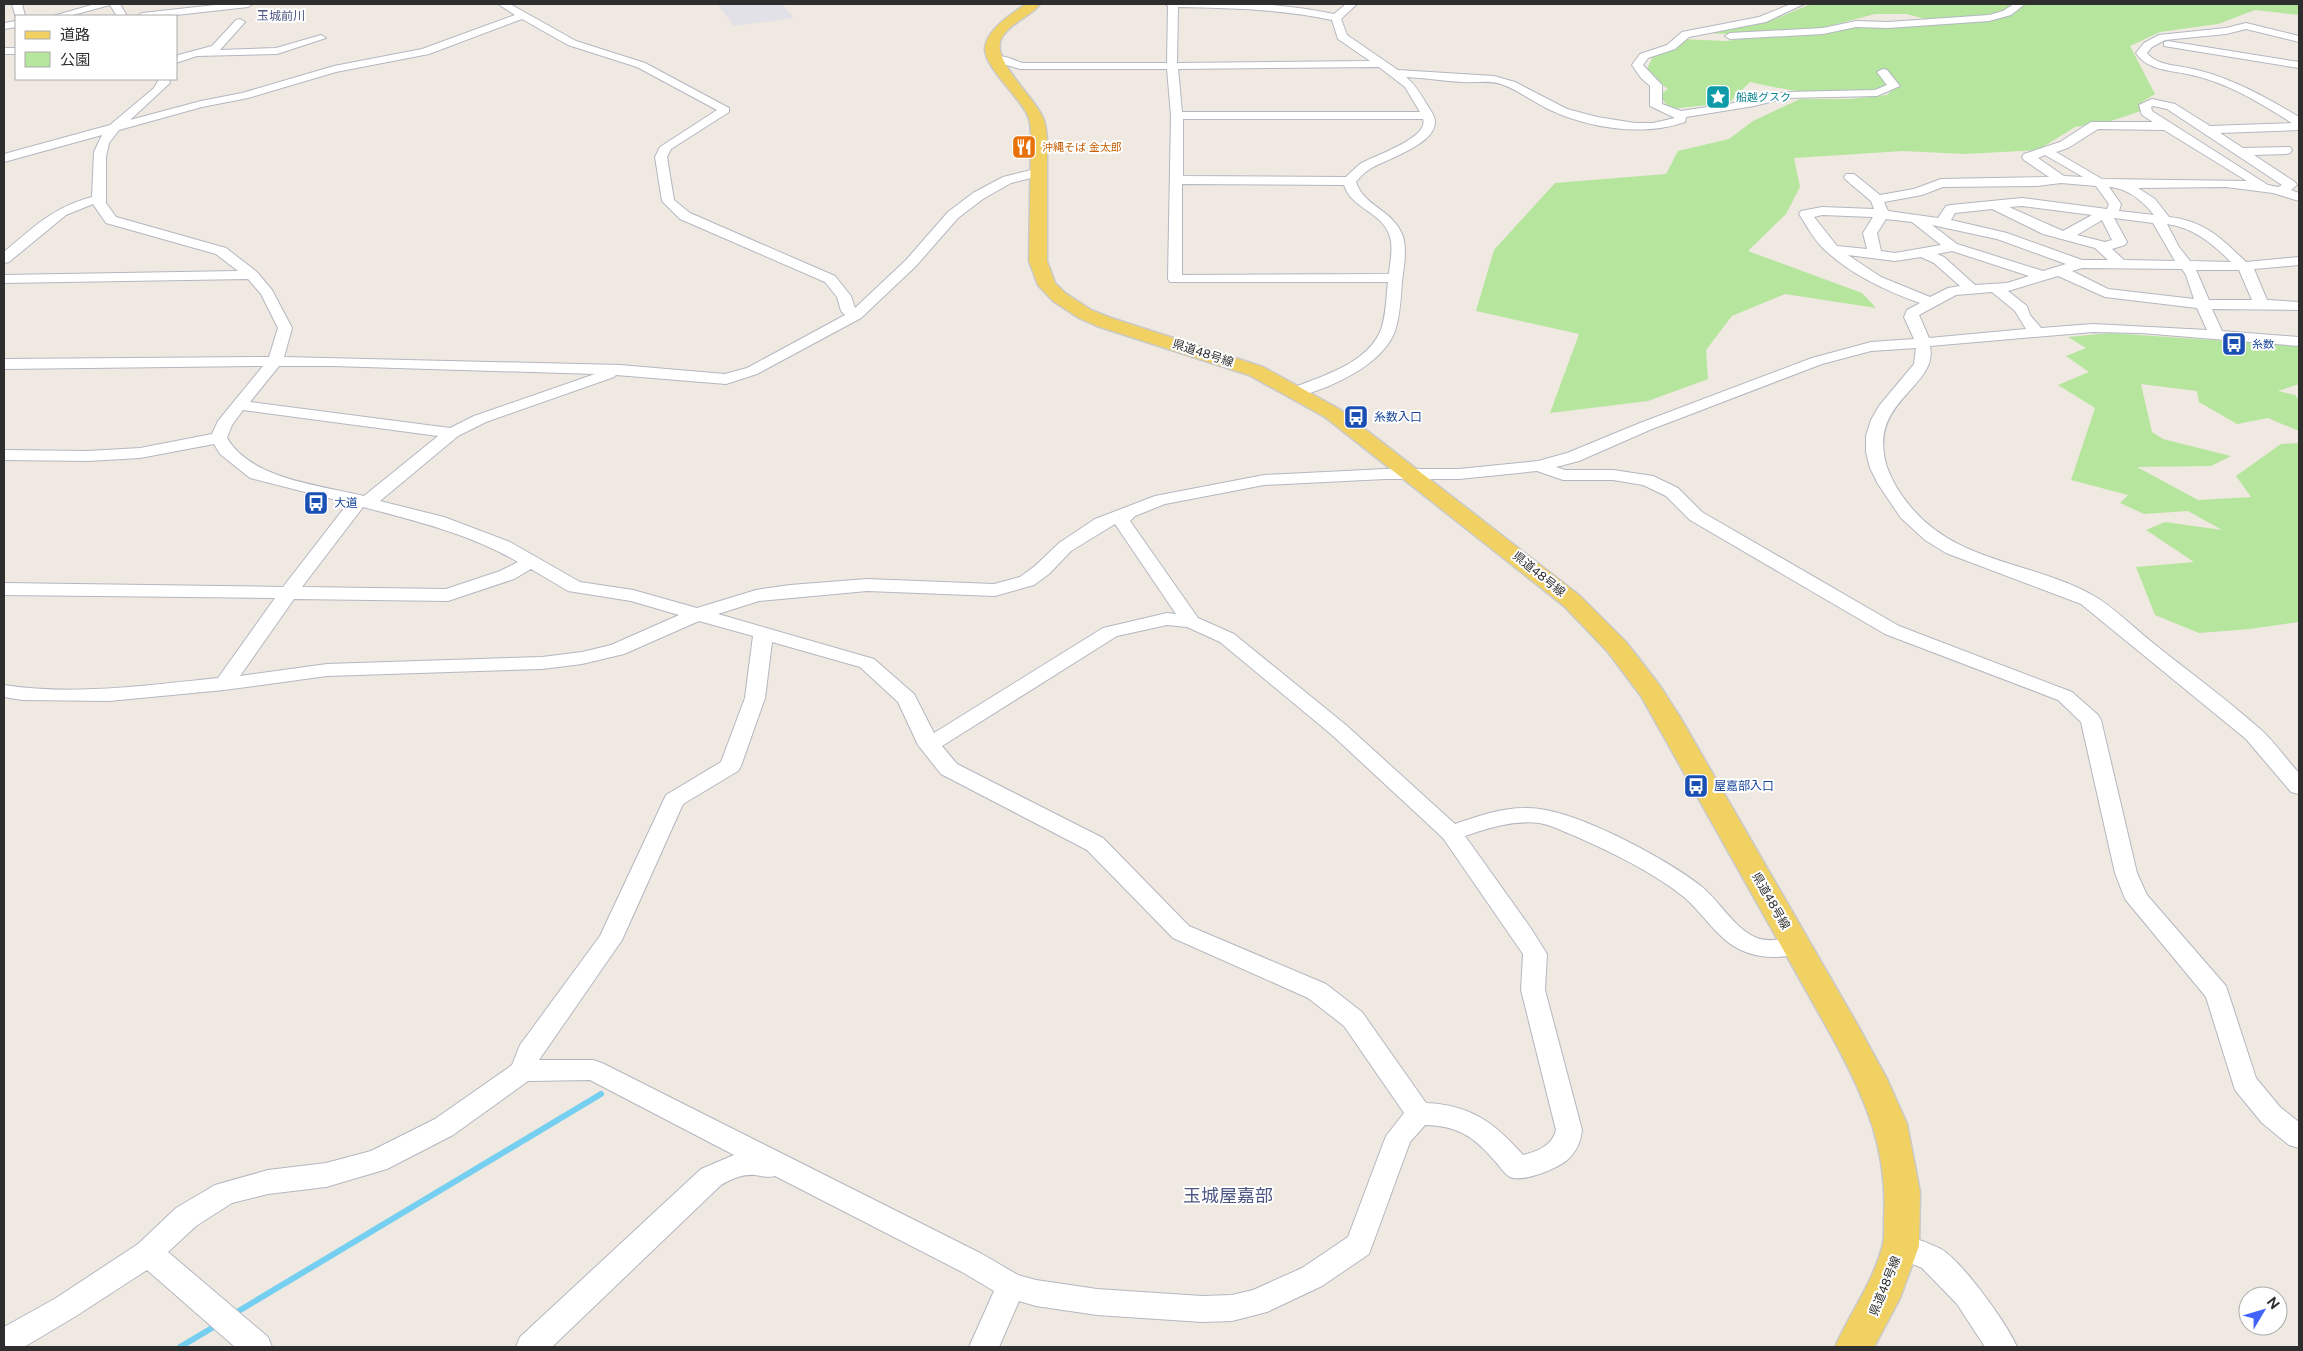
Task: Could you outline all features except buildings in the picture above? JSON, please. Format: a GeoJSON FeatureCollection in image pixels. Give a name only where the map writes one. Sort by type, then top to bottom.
{"type":"FeatureCollection","features":[{"type":"Feature","properties":{"kind":"main road"},"geometry":{"type":"LineString","coordinates":[[993,59],[991,48],[1000,29],[1034,4]]}},
{"type":"Feature","properties":{"kind":"main road","name":"県道48号線"},"geometry":{"type":"LineString","coordinates":[[993,59],[1029,105],[1036,119],[1039,139],[1038,261],[1047,285],[1058,297],[1085,314],[1104,322],[1239,365],[1296,392],[1332,413],[1572,600],[1618,647],[1667,717],[1871,1079],[1890,1124],[1903,1192],[1901,1246],[1882,1298],[1854,1347]]}},
{"type":"Feature","properties":{"kind":"street"},"geometry":{"type":"LineString","coordinates":[[59,4],[60,10],[74,13]]}},
{"type":"Feature","properties":{"kind":"street"},"geometry":{"type":"LineString","coordinates":[[63,15],[106,4]]}},
{"type":"Feature","properties":{"kind":"street"},"geometry":{"type":"LineString","coordinates":[[115,4],[121,15]]}},
{"type":"Feature","properties":{"kind":"street"},"geometry":{"type":"LineString","coordinates":[[159,4],[171,15]]}},
{"type":"Feature","properties":{"kind":"street"},"geometry":{"type":"LineString","coordinates":[[175,15],[200,6],[248,4]]}},
{"type":"Feature","properties":{"kind":"street"},"geometry":{"type":"LineString","coordinates":[[503,4],[572,43],[641,65],[725,110],[666,147],[661,157],[668,201],[685,216],[830,279],[844,296],[848,311],[856,315]]}},
{"type":"Feature","properties":{"kind":"street"},"geometry":{"type":"LineString","coordinates":[[1336,18],[1304,11],[1213,4],[1172,4],[1172,64],[1177,115],[1175,279],[1394,278]]}},
{"type":"Feature","properties":{"kind":"street"},"geometry":{"type":"LineString","coordinates":[[1336,18],[1352,4]]}},
{"type":"Feature","properties":{"kind":"street"},"geometry":{"type":"LineString","coordinates":[[1799,4],[1762,20],[1686,34],[1671,47],[1644,56],[1637,65],[1645,76],[1656,85],[1656,106],[1680,115],[1754,103],[1786,95],[1834,97],[1877,93],[1894,86],[1883,72]]}},
{"type":"Feature","properties":{"kind":"street"},"geometry":{"type":"LineString","coordinates":[[1686,34],[1720,36],[1823,32],[1856,24],[1888,26],[1988,18],[2006,13],[2020,4]]}},
{"type":"Feature","properties":{"kind":"street"},"geometry":{"type":"LineString","coordinates":[[4,158],[201,104],[244,96],[334,69],[445,46],[524,15]]}},
{"type":"Feature","properties":{"kind":"street"},"geometry":{"type":"LineString","coordinates":[[1177,180],[1349,181],[1364,167],[1418,140],[1429,129],[1430,116],[1409,85],[1395,73],[1342,37],[1336,18]]}},
{"type":"Feature","properties":{"kind":"street"},"geometry":{"type":"LineString","coordinates":[[200,54],[216,48],[240,22]]}},
{"type":"Feature","properties":{"kind":"street"},"geometry":{"type":"LineString","coordinates":[[2299,39],[2246,26],[2226,31],[2163,37],[2154,41],[2141,52],[2143,58],[2151,62],[2196,73],[2264,100],[2299,122]]}},
{"type":"Feature","properties":{"kind":"street"},"geometry":{"type":"LineString","coordinates":[[178,59],[200,54],[277,51],[321,38]]}},
{"type":"Feature","properties":{"kind":"street"},"geometry":{"type":"LineString","coordinates":[[2154,41],[2299,65]]}},
{"type":"Feature","properties":{"kind":"street"},"geometry":{"type":"LineString","coordinates":[[993,59],[1006,60],[1020,66],[1381,64]]}},
{"type":"Feature","properties":{"kind":"street"},"geometry":{"type":"LineString","coordinates":[[1395,73],[1424,73],[1470,79],[1495,79],[1508,83],[1562,111],[1616,123],[1663,126],[1681,120],[1680,115]]}},
{"type":"Feature","properties":{"kind":"street"},"geometry":{"type":"LineString","coordinates":[[164,80],[164,83],[155,94],[116,128],[103,143],[98,199],[100,210],[111,220],[221,251],[252,275],[267,293],[285,328],[274,361],[224,424],[219,438],[226,450],[256,474],[438,521],[504,546],[533,561],[574,587],[633,596],[867,663],[907,699],[929,745],[949,769],[1095,844],[1181,932],[1317,992],[1353,1019],[1419,1114]]}},
{"type":"Feature","properties":{"kind":"street"},"geometry":{"type":"LineString","coordinates":[[2281,191],[2291,184],[2171,106],[2152,102],[2145,105],[2146,112],[2264,186],[2299,197]]}},
{"type":"Feature","properties":{"kind":"street"},"geometry":{"type":"LineString","coordinates":[[1177,115],[1430,116]]}},
{"type":"Feature","properties":{"kind":"street"},"geometry":{"type":"LineString","coordinates":[[1616,123],[1633,137]]}},
{"type":"Feature","properties":{"kind":"street"},"geometry":{"type":"LineString","coordinates":[[2061,179],[2028,157],[2078,138],[2088,128],[2095,125],[2167,126]]}},
{"type":"Feature","properties":{"kind":"street"},"geometry":{"type":"LineString","coordinates":[[2207,130],[2299,126]]}},
{"type":"Feature","properties":{"kind":"street"},"geometry":{"type":"LineString","coordinates":[[2241,152],[2286,150]]}},
{"type":"Feature","properties":{"kind":"street"},"geometry":{"type":"LineString","coordinates":[[2046,151],[2100,183],[2115,204],[2108,213],[2066,235]]}},
{"type":"Feature","properties":{"kind":"street"},"geometry":{"type":"LineString","coordinates":[[4,364],[274,361],[620,370],[726,378],[752,370],[856,315],[911,263],[953,215],[972,200],[1007,180],[1039,172]]}},
{"type":"Feature","properties":{"kind":"street"},"geometry":{"type":"LineString","coordinates":[[1850,177],[1877,199],[1882,214]]}},
{"type":"Feature","properties":{"kind":"street"},"geometry":{"type":"LineString","coordinates":[[1877,199],[1917,192],[1941,183],[2036,182],[2061,179],[2125,185],[2177,182],[2229,188],[2264,186]]}},
{"type":"Feature","properties":{"kind":"street"},"geometry":{"type":"LineString","coordinates":[[1296,392],[1356,365],[1377,350],[1384,342],[1388,330],[1398,243],[1396,232],[1384,216],[1355,195],[1349,181]]}},
{"type":"Feature","properties":{"kind":"street"},"geometry":{"type":"LineString","coordinates":[[1955,183],[1993,206],[2048,230],[2102,247],[2121,265]]}},
{"type":"Feature","properties":{"kind":"street"},"geometry":{"type":"LineString","coordinates":[[2125,185],[2150,202],[2168,234],[2172,248],[2193,275],[2217,336]]}},
{"type":"Feature","properties":{"kind":"street"},"geometry":{"type":"LineString","coordinates":[[4,260],[61,212],[75,205],[98,199]]}},
{"type":"Feature","properties":{"kind":"street"},"geometry":{"type":"LineString","coordinates":[[1944,224],[1945,217],[1951,209],[2022,202],[2181,222],[2212,236],[2243,266],[2252,279],[2261,304]]}},
{"type":"Feature","properties":{"kind":"street"},"geometry":{"type":"LineString","coordinates":[[1966,207],[1988,220],[1997,231],[1995,234]]}},
{"type":"Feature","properties":{"kind":"street"},"geometry":{"type":"LineString","coordinates":[[1930,302],[1900,292],[1874,280],[1831,249],[1806,214],[1846,211],[1882,214],[1944,224],[1995,234],[2045,254],[2081,264],[2243,266],[2299,261]]}},
{"type":"Feature","properties":{"kind":"street"},"geometry":{"type":"LineString","coordinates":[[2102,247],[2120,242],[2108,213]]}},
{"type":"Feature","properties":{"kind":"street"},"geometry":{"type":"LineString","coordinates":[[1876,253],[1870,233],[1882,214]]}},
{"type":"Feature","properties":{"kind":"street"},"geometry":{"type":"LineString","coordinates":[[1918,220],[1952,247],[2014,265],[2042,276]]}},
{"type":"Feature","properties":{"kind":"street"},"geometry":{"type":"LineString","coordinates":[[1831,249],[1876,253],[1895,257],[1952,247]]}},
{"type":"Feature","properties":{"kind":"street"},"geometry":{"type":"LineString","coordinates":[[1924,253],[1939,260],[1971,289]]}},
{"type":"Feature","properties":{"kind":"street"},"geometry":{"type":"LineString","coordinates":[[1895,257],[1905,269]]}},
{"type":"Feature","properties":{"kind":"street"},"geometry":{"type":"LineString","coordinates":[[2280,262],[2299,271]]}},
{"type":"Feature","properties":{"kind":"street"},"geometry":{"type":"LineString","coordinates":[[2081,264],[2008,286],[1953,291],[1912,312],[1910,317],[1922,335],[1922,357],[1918,372],[1879,420],[1874,440],[1874,451],[1878,466],[1901,506],[1931,536],[1959,553],[2058,587],[2088,600],[2253,734],[2299,787]]}},
{"type":"Feature","properties":{"kind":"street"},"geometry":{"type":"LineString","coordinates":[[2060,271],[2105,293],[2203,304],[2299,306]]}},
{"type":"Feature","properties":{"kind":"street"},"geometry":{"type":"LineString","coordinates":[[4,279],[252,275]]}},
{"type":"Feature","properties":{"kind":"street"},"geometry":{"type":"LineString","coordinates":[[1994,287],[2022,308],[2023,315],[2037,333]]}},
{"type":"Feature","properties":{"kind":"street"},"geometry":{"type":"LineString","coordinates":[[4,691],[22,694],[109,694],[224,684],[327,670],[542,663],[582,658],[617,650],[696,615],[756,596],[790,590],[867,585],[995,590],[1027,580],[1042,570],[1065,547],[1101,523],[1179,495],[1264,480],[1486,473],[1538,466],[1573,457],[1663,419],[1817,361],[1871,347],[1922,341],[2093,328],[2141,329],[2299,342]]}},
{"type":"Feature","properties":{"kind":"street"},"geometry":{"type":"LineString","coordinates":[[224,684],[288,593],[363,501],[452,433],[480,419],[620,370]]}},
{"type":"Feature","properties":{"kind":"street"},"geometry":{"type":"LineString","coordinates":[[238,405],[452,433]]}},
{"type":"Feature","properties":{"kind":"street"},"geometry":{"type":"LineString","coordinates":[[4,455],[88,456],[140,453],[219,438]]}},
{"type":"Feature","properties":{"kind":"street"},"geometry":{"type":"LineString","coordinates":[[1538,466],[1563,475],[1631,476],[1663,487],[1696,516],[1892,630],[2065,696],[2091,720],[2126,873],[2137,900],[2217,993],[2244,1083],[2271,1115],[2299,1137]]}},
{"type":"Feature","properties":{"kind":"street"},"geometry":{"type":"LineString","coordinates":[[1128,513],[1121,520],[1191,622]]}},
{"type":"Feature","properties":{"kind":"street"},"geometry":{"type":"LineString","coordinates":[[7,593],[288,593],[448,596],[507,575],[533,561]]}},
{"type":"Feature","properties":{"kind":"street"},"geometry":{"type":"LineString","coordinates":[[4,1343],[66,1307],[148,1253],[186,1217],[225,1193],[268,1182],[326,1175],[377,1161],[444,1127],[523,1071],[593,1070],[791,1173],[972,1263],[1011,1286],[1036,1294],[1202,1310],[1232,1308],[1257,1303],[1312,1277],[1358,1245],[1399,1136],[1419,1114],[1436,1114],[1471,1122],[1488,1133],[1518,1168],[1543,1161],[1556,1154],[1568,1142],[1569,1130],[1533,990],[1535,954],[1451,833],[1339,730],[1227,638],[1191,622],[1167,619],[1110,632],[929,745]]}},
{"type":"Feature","properties":{"kind":"street"},"geometry":{"type":"LineString","coordinates":[[523,1071],[529,1052],[610,940],[674,800],[730,766],[755,698],[763,634]]}},
{"type":"Feature","properties":{"kind":"street"},"geometry":{"type":"LineString","coordinates":[[1451,833],[1497,818],[1536,814],[1552,818],[1644,860],[1693,892],[1736,936],[1755,947],[1776,948],[1796,946]]}},
{"type":"Feature","properties":{"kind":"street"},"geometry":{"type":"LineString","coordinates":[[531,1347],[711,1177],[730,1166],[755,1162],[791,1173]]}},
{"type":"Feature","properties":{"kind":"street"},"geometry":{"type":"LineString","coordinates":[[1901,1246],[1932,1259],[1966,1296],[2002,1347]]}},
{"type":"Feature","properties":{"kind":"street"},"geometry":{"type":"LineString","coordinates":[[148,1253],[257,1347]]}},
{"type":"Feature","properties":{"kind":"street"},"geometry":{"type":"LineString","coordinates":[[984,1347],[1011,1286]]}},
{"type":"Feature","properties":{"kind":"shaded area"},"geometry":{"type":"Polygon","coordinates":[[[717,4],[782,4],[794,18],[734,26],[717,4]]]}},
{"type":"Feature","properties":{"kind":"green space"},"geometry":{"type":"Polygon","coordinates":[[[1811,4],[2013,4],[1998,14],[1932,21],[1907,14],[1875,14],[1818,29],[1727,34],[1705,33],[1768,22],[1811,4]]]}},
{"type":"Feature","properties":{"kind":"green space"},"geometry":{"type":"Polygon","coordinates":[[[2026,4],[2299,4],[2299,15],[2255,10],[2218,24],[2160,32],[2130,46],[2155,94],[2139,104],[2141,111],[2108,122],[2075,127],[2038,150],[1965,154],[1903,151],[1794,158],[1800,187],[1786,214],[1748,251],[1862,293],[1876,308],[1785,294],[1732,316],[1706,350],[1708,379],[1648,401],[1550,413],[1579,334],[1476,311],[1494,250],[1555,183],[1666,174],[1678,151],[1729,139],[1753,121],[1800,99],[1849,99],[1887,95],[1896,86],[1859,93],[1831,94],[1791,90],[1750,82],[1729,103],[1669,109],[1660,95],[1668,89],[1655,79],[1647,69],[1653,56],[1678,48],[1682,39],[1726,41],[1843,26],[1993,19],[2006,16],[2026,4]]]}},
{"type":"Feature","properties":{"kind":"green space"},"geometry":{"type":"Polygon","coordinates":[[[2110,333],[2299,346],[2299,384],[2278,391],[2295,395],[2299,400],[2299,431],[2268,418],[2237,424],[2199,402],[2197,391],[2141,384],[2152,432],[2163,439],[2231,456],[2211,466],[2137,467],[2198,500],[2251,497],[2236,476],[2281,444],[2299,443],[2299,622],[2250,629],[2199,633],[2155,615],[2136,567],[2194,562],[2146,530],[2165,522],[2222,530],[2188,511],[2144,514],[2120,503],[2128,495],[2071,480],[2095,408],[2058,385],[2089,372],[2066,356],[2086,348],[2068,337],[2110,333]]]}},
{"type":"Feature","properties":{"kind":"waterway"},"geometry":{"type":"LineString","coordinates":[[232,1315],[601,1094]]}},
{"type":"Feature","properties":{"kind":"waterway"},"geometry":{"type":"LineString","coordinates":[[180,1347],[217,1325]]}},
{"type":"Feature","properties":{"kind":"place","name":"船越グスク"},"geometry":{"type":"Point","coordinates":[1718,97]}},
{"type":"Feature","properties":{"kind":"place","name":"沖縄そば 金太郎"},"geometry":{"type":"Point","coordinates":[1024,147]}},
{"type":"Feature","properties":{"kind":"place","name":"糸数"},"geometry":{"type":"Point","coordinates":[2234,344]}},
{"type":"Feature","properties":{"kind":"place","name":"糸数入口"},"geometry":{"type":"Point","coordinates":[1356,417]}},
{"type":"Feature","properties":{"kind":"place","name":"大道"},"geometry":{"type":"Point","coordinates":[316,503]}},
{"type":"Feature","properties":{"kind":"place","name":"屋嘉部入口"},"geometry":{"type":"Point","coordinates":[1696,786]}},
{"type":"Feature","properties":{"kind":"district","name":"玉城前川"},"geometry":{"type":"Point","coordinates":[281,16]}},
{"type":"Feature","properties":{"kind":"district","name":"玉城屋嘉部"},"geometry":{"type":"Point","coordinates":[1228,1195]}}]}
